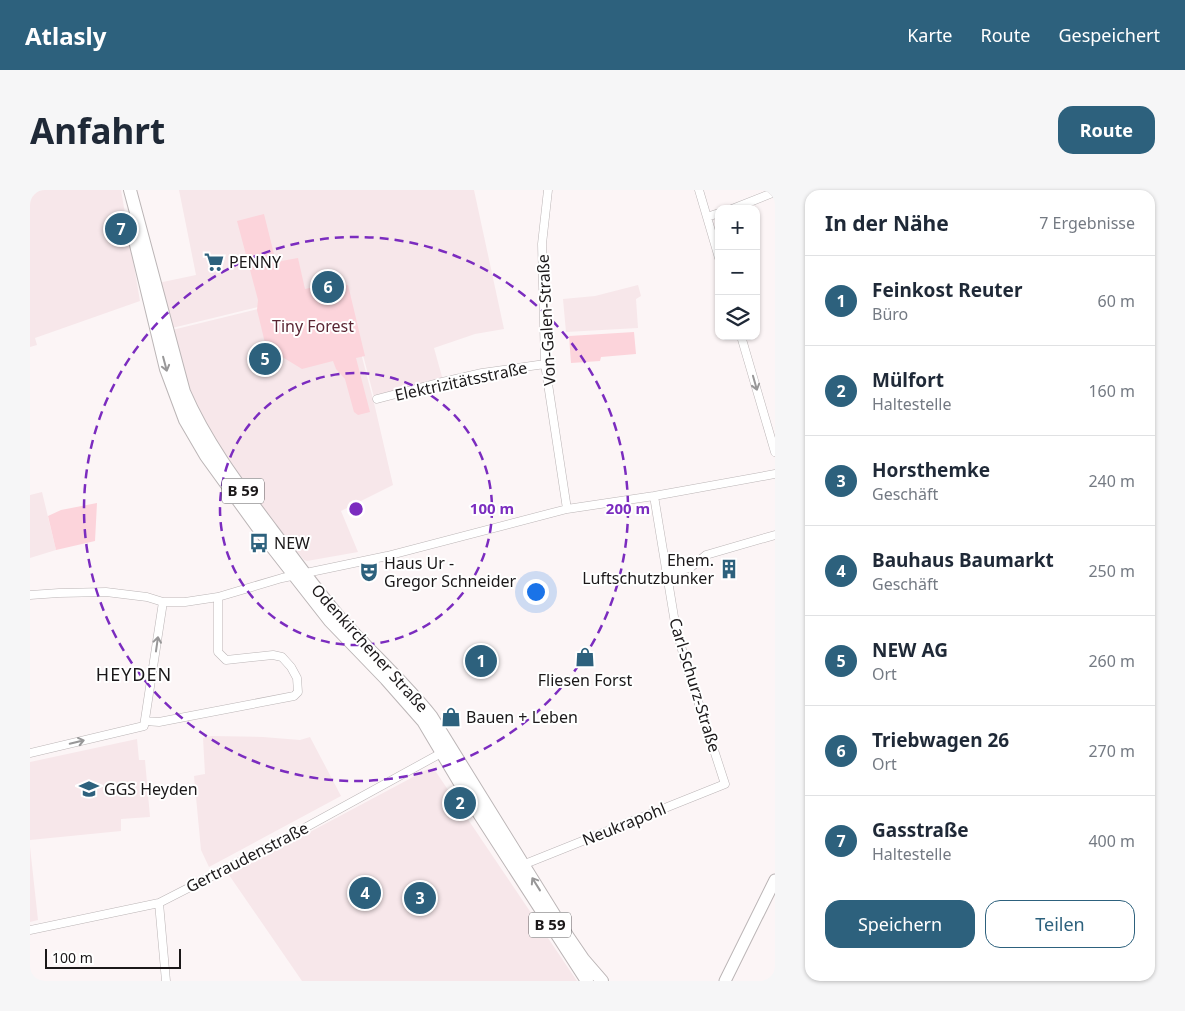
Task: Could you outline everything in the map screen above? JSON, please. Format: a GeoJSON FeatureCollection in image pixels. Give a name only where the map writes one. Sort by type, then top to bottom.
{"type":"FeatureCollection","features":[{"type":"Feature","properties":{"kind":"main road","name":"Odenkirchener Straße"},"geometry":{"type":"LineString","coordinates":[[122,190],[166,369],[185,420],[206,456],[299,574],[414,695],[431,716],[446,750],[519,866],[587,981]]}},
{"type":"Feature","properties":{"kind":"main road","name":"Odenkirchener Straße"},"geometry":{"type":"LineString","coordinates":[[130,190],[136,219],[184,392],[195,416],[223,463],[299,574]]}},
{"type":"Feature","properties":{"kind":"main road","name":"Odenkirchener Straße"},"geometry":{"type":"LineString","coordinates":[[519,866],[583,959],[602,981]]}},
{"type":"Feature","properties":{"kind":"main road"},"geometry":{"type":"LineString","coordinates":[[725,981],[774,886]]}},
{"type":"Feature","properties":{"kind":"street","name":"Von-Galen-Straße"},"geometry":{"type":"LineString","coordinates":[[548,190],[542,244],[545,364],[567,509]]}},
{"type":"Feature","properties":{"kind":"street"},"geometry":{"type":"LineString","coordinates":[[699,190],[717,250]]}},
{"type":"Feature","properties":{"kind":"street"},"geometry":{"type":"LineString","coordinates":[[742,205],[775,192]]}},
{"type":"Feature","properties":{"kind":"street"},"geometry":{"type":"LineString","coordinates":[[707,217],[715,214]]}},
{"type":"Feature","properties":{"kind":"street"},"geometry":{"type":"LineString","coordinates":[[743,340],[775,452]]}},
{"type":"Feature","properties":{"kind":"street","name":"Elektrizitätsstraße"},"geometry":{"type":"LineString","coordinates":[[377,399],[482,373],[545,364]]}},
{"type":"Feature","properties":{"kind":"street"},"geometry":{"type":"LineString","coordinates":[[30,596],[58,593],[106,592],[147,597],[163,602],[185,602],[218,596],[299,574],[362,562],[567,509],[654,496],[775,474]]}},
{"type":"Feature","properties":{"kind":"street","name":"Carl-Schurz-Straße"},"geometry":{"type":"LineString","coordinates":[[654,496],[675,623],[684,661],[725,784]]}},
{"type":"Feature","properties":{"kind":"street"},"geometry":{"type":"LineString","coordinates":[[666,573],[690,568],[706,555],[775,535]]}},
{"type":"Feature","properties":{"kind":"street"},"geometry":{"type":"LineString","coordinates":[[30,753],[144,724],[294,696],[298,692],[297,678],[292,667],[282,657],[226,660],[218,652],[218,596]]}},
{"type":"Feature","properties":{"kind":"street"},"geometry":{"type":"LineString","coordinates":[[144,724],[163,602]]}},
{"type":"Feature","properties":{"kind":"street","name":"Gertraudenstraße"},"geometry":{"type":"LineString","coordinates":[[30,930],[159,903],[290,836],[446,750]]}},
{"type":"Feature","properties":{"kind":"street","name":"Neukrapohl"},"geometry":{"type":"LineString","coordinates":[[519,866],[725,784]]}},
{"type":"Feature","properties":{"kind":"street"},"geometry":{"type":"LineString","coordinates":[[159,903],[166,981]]}},
{"type":"Feature","properties":{"kind":"shaded area"},"geometry":{"type":"Polygon","coordinates":[[[30,190],[121,190],[140,301],[35,338],[37,345],[30,347],[30,190]]]}},
{"type":"Feature","properties":{"kind":"shaded area"},"geometry":{"type":"Polygon","coordinates":[[[179,190],[474,190],[504,329],[475,334],[434,348],[444,384],[375,401],[345,286],[168,329],[158,283],[196,275],[179,190]]]}},
{"type":"Feature","properties":{"kind":"shaded area"},"geometry":{"type":"Polygon","coordinates":[[[638,285],[641,296],[636,299],[638,328],[566,332],[563,299],[595,296],[638,285]]]}},
{"type":"Feature","properties":{"kind":"shaded area"},"geometry":{"type":"Polygon","coordinates":[[[344,288],[393,485],[341,511],[358,552],[307,561],[304,560],[201,432],[168,331],[344,288]]]}},
{"type":"Feature","properties":{"kind":"shaded area"},"geometry":{"type":"Polygon","coordinates":[[[42,492],[56,550],[30,558],[30,495],[42,492]]]}},
{"type":"Feature","properties":{"kind":"shaded area"},"geometry":{"type":"Polygon","coordinates":[[[211,736],[300,740],[310,737],[341,796],[209,867],[201,850],[194,776],[205,774],[203,738],[211,736]]]}},
{"type":"Feature","properties":{"kind":"shaded area","name":"GGS Heyden"},"geometry":{"type":"Polygon","coordinates":[[[137,739],[139,760],[145,760],[150,817],[121,819],[121,831],[30,840],[30,762],[137,739]]]}},
{"type":"Feature","properties":{"kind":"shaded area"},"geometry":{"type":"Polygon","coordinates":[[[428,769],[433,769],[436,772],[577,981],[302,981],[229,875],[428,769]]]}},
{"type":"Feature","properties":{"kind":"shaded area"},"geometry":{"type":"Polygon","coordinates":[[[30,847],[38,920],[30,922],[30,847]]]}},
{"type":"Feature","properties":{"kind":"green space","name":"Tiny Forest"},"geometry":{"type":"Polygon","coordinates":[[[264,214],[276,262],[298,258],[305,289],[336,282],[338,287],[348,285],[365,356],[356,358],[370,412],[358,415],[354,412],[345,379],[336,369],[333,361],[302,369],[266,347],[257,310],[258,300],[237,221],[264,214]]]}},
{"type":"Feature","properties":{"kind":"green space"},"geometry":{"type":"Polygon","coordinates":[[[634,332],[636,354],[601,357],[600,361],[571,363],[569,336],[634,332]]]}},
{"type":"Feature","properties":{"kind":"green space"},"geometry":{"type":"Polygon","coordinates":[[[97,503],[95,541],[56,550],[48,516],[61,510],[97,503]]]}},
{"type":"Feature","properties":{"kind":"place","name":"Gasstraße"},"geometry":{"type":"Point","coordinates":[121,229]}},
{"type":"Feature","properties":{"kind":"place","name":"PENNY"},"geometry":{"type":"Point","coordinates":[214,262]}},
{"type":"Feature","properties":{"kind":"place","name":"Triebwagen 26"},"geometry":{"type":"Point","coordinates":[328,287]}},
{"type":"Feature","properties":{"kind":"place","name":"NEW AG"},"geometry":{"type":"Point","coordinates":[265,359]}},
{"type":"Feature","properties":{"kind":"place","name":"NEW"},"geometry":{"type":"Point","coordinates":[259,543]}},
{"type":"Feature","properties":{"kind":"place","name":"Ehem. Luftschutzbunker"},"geometry":{"type":"Point","coordinates":[729,569]}},
{"type":"Feature","properties":{"kind":"place","name":"Haus Ur - Gregor Schneider"},"geometry":{"type":"Point","coordinates":[369,572]}},
{"type":"Feature","properties":{"kind":"place","name":"Fliesen Forst"},"geometry":{"type":"Point","coordinates":[585,657]}},
{"type":"Feature","properties":{"kind":"place","name":"Feinkost Reuter"},"geometry":{"type":"Point","coordinates":[481,661]}},
{"type":"Feature","properties":{"kind":"place","name":"Bauen + Leben"},"geometry":{"type":"Point","coordinates":[451,717]}},
{"type":"Feature","properties":{"kind":"place","name":"GGS Heyden"},"geometry":{"type":"Point","coordinates":[89,789]}},
{"type":"Feature","properties":{"kind":"place","name":"Mülfort"},"geometry":{"type":"Point","coordinates":[460,803]}},
{"type":"Feature","properties":{"kind":"place","name":"Bauhaus Baumarkt"},"geometry":{"type":"Point","coordinates":[365,893]}},
{"type":"Feature","properties":{"kind":"place","name":"Horsthemke"},"geometry":{"type":"Point","coordinates":[420,898]}},
{"type":"Feature","properties":{"kind":"district","name":"HEYDEN"},"geometry":{"type":"Point","coordinates":[134,675]}}]}
